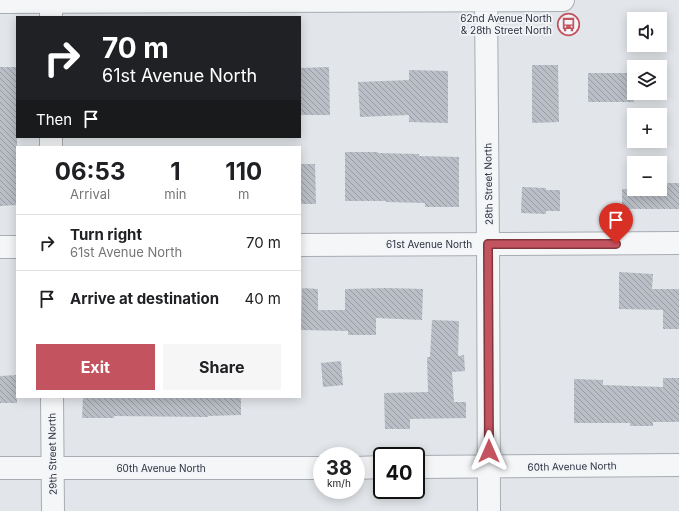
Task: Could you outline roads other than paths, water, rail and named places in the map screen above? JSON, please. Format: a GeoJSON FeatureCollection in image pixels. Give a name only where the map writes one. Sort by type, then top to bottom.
{"type":"FeatureCollection","features":[{"type":"Feature","properties":{"kind":"street","name":"28th Street North"},"geometry":{"type":"LineString","coordinates":[[486,0],[489,511]]}},
{"type":"Feature","properties":{"kind":"street"},"geometry":{"type":"LineString","coordinates":[[0,2],[51,10],[128,1],[563,0]]}},
{"type":"Feature","properties":{"kind":"street","name":"61st Avenue North"},"geometry":{"type":"LineString","coordinates":[[301,245],[679,244]]}},
{"type":"Feature","properties":{"kind":"street"},"geometry":{"type":"LineString","coordinates":[[0,247],[16,247]]}},
{"type":"Feature","properties":{"kind":"street","name":"29th Street North"},"geometry":{"type":"LineString","coordinates":[[52,398],[53,511]]}},
{"type":"Feature","properties":{"kind":"street","name":"60th Avenue North"},"geometry":{"type":"LineString","coordinates":[[425,467],[679,465]]}},
{"type":"Feature","properties":{"kind":"street","name":"60th Avenue North"},"geometry":{"type":"LineString","coordinates":[[0,468],[313,468]]}},
{"type":"Feature","properties":{"kind":"place","name":"62nd Avenue North & 28th Street North"},"geometry":{"type":"Point","coordinates":[568,24]}}]}
